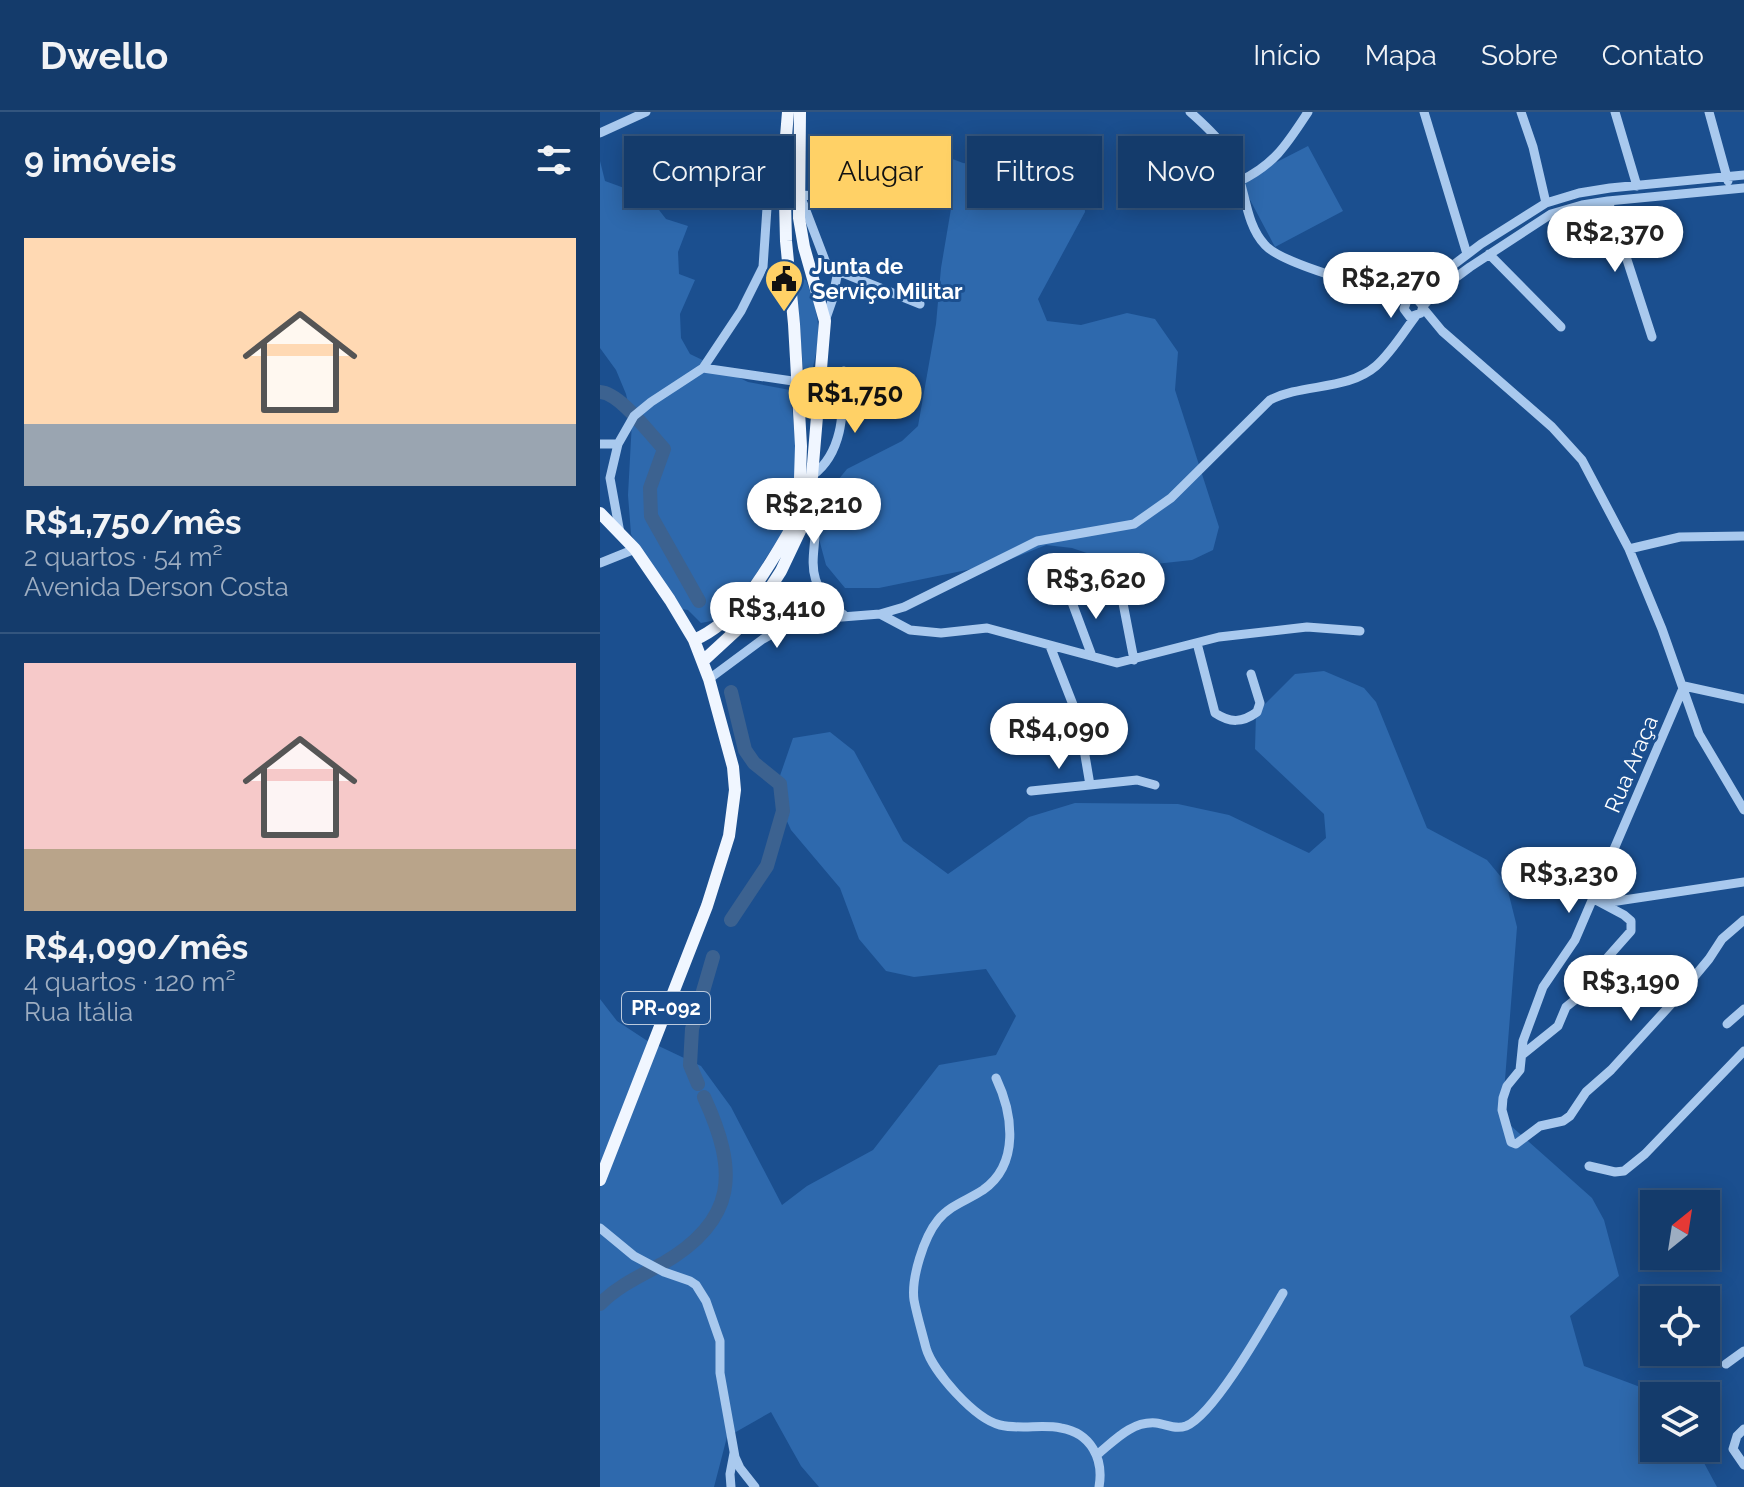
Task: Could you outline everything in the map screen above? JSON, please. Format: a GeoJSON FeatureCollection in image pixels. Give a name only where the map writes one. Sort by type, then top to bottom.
{"type":"FeatureCollection","features":[{"type":"Feature","properties":{"kind":"main road"},"geometry":{"type":"LineString","coordinates":[[786,136],[788,112]]}},
{"type":"Feature","properties":{"kind":"main road"},"geometry":{"type":"LineString","coordinates":[[703,661],[741,626],[763,599],[806,521],[812,496],[825,321],[799,218],[800,112]]}},
{"type":"Feature","properties":{"kind":"main road"},"geometry":{"type":"LineString","coordinates":[[694,640],[707,635],[741,606],[797,519],[801,498],[797,383],[786,208]]}},
{"type":"Feature","properties":{"kind":"main road"},"geometry":{"type":"LineString","coordinates":[[788,267],[809,262]]}},
{"type":"Feature","properties":{"kind":"main road","name":"PR-092"},"geometry":{"type":"LineString","coordinates":[[600,513],[635,549],[694,640],[709,679],[733,767],[734,811],[721,866],[707,906],[600,1180]]}},
{"type":"Feature","properties":{"kind":"street"},"geometry":{"type":"LineString","coordinates":[[600,133],[646,112]]}},
{"type":"Feature","properties":{"kind":"street"},"geometry":{"type":"LineString","coordinates":[[1190,112],[1214,136]]}},
{"type":"Feature","properties":{"kind":"street"},"geometry":{"type":"LineString","coordinates":[[1243,180],[1261,171],[1278,156],[1308,112]]}},
{"type":"Feature","properties":{"kind":"street"},"geometry":{"type":"LineString","coordinates":[[1424,112],[1467,254]]}},
{"type":"Feature","properties":{"kind":"street"},"geometry":{"type":"LineString","coordinates":[[1521,112],[1546,203]]}},
{"type":"Feature","properties":{"kind":"street"},"geometry":{"type":"LineString","coordinates":[[1615,112],[1637,186]]}},
{"type":"Feature","properties":{"kind":"street"},"geometry":{"type":"LineString","coordinates":[[1709,112],[1729,188]]}},
{"type":"Feature","properties":{"kind":"street"},"geometry":{"type":"LineString","coordinates":[[1398,340],[1408,303],[1467,254],[1546,203],[1579,193],[1744,175]]}},
{"type":"Feature","properties":{"kind":"street"},"geometry":{"type":"LineString","coordinates":[[709,679],[763,639],[804,620],[880,614],[904,607],[1037,541],[1134,524],[1171,498],[1270,400],[1300,388],[1360,377],[1378,364],[1436,292],[1551,214],[1608,201],[1744,188]]}},
{"type":"Feature","properties":{"kind":"street"},"geometry":{"type":"LineString","coordinates":[[1243,193],[1249,216],[1268,249],[1307,267],[1378,288],[1408,303]]}},
{"type":"Feature","properties":{"kind":"street"},"geometry":{"type":"LineString","coordinates":[[810,196],[800,195],[826,263],[838,271],[920,304]]}},
{"type":"Feature","properties":{"kind":"street"},"geometry":{"type":"LineString","coordinates":[[1608,201],[1652,337]]}},
{"type":"Feature","properties":{"kind":"street"},"geometry":{"type":"LineString","coordinates":[[620,535],[610,478],[618,444],[634,416],[703,368],[741,311],[763,267],[767,208]]}},
{"type":"Feature","properties":{"kind":"street"},"geometry":{"type":"LineString","coordinates":[[1489,254],[1561,327]]}},
{"type":"Feature","properties":{"kind":"street"},"geometry":{"type":"LineString","coordinates":[[825,321],[838,271]]}},
{"type":"Feature","properties":{"kind":"street"},"geometry":{"type":"LineString","coordinates":[[1408,303],[1417,299],[1419,312],[1570,446],[1591,476],[1629,549],[1684,686],[1699,734],[1744,810]]}},
{"type":"Feature","properties":{"kind":"street"},"geometry":{"type":"LineString","coordinates":[[1408,303],[1406,314],[1419,312]]}},
{"type":"Feature","properties":{"kind":"street"},"geometry":{"type":"LineString","coordinates":[[703,368],[820,385]]}},
{"type":"Feature","properties":{"kind":"street"},"geometry":{"type":"LineString","coordinates":[[813,475],[823,467],[843,420],[844,371]]}},
{"type":"Feature","properties":{"kind":"street"},"geometry":{"type":"LineString","coordinates":[[600,444],[618,444]]}},
{"type":"Feature","properties":{"kind":"street"},"geometry":{"type":"LineString","coordinates":[[812,496],[817,519],[812,575],[823,598],[844,615]]}},
{"type":"Feature","properties":{"kind":"street"},"geometry":{"type":"LineString","coordinates":[[1629,549],[1680,537],[1744,536]]}},
{"type":"Feature","properties":{"kind":"street"},"geometry":{"type":"LineString","coordinates":[[600,563],[635,549]]}},
{"type":"Feature","properties":{"kind":"street"},"geometry":{"type":"LineString","coordinates":[[1070,597],[1092,656]]}},
{"type":"Feature","properties":{"kind":"street"},"geometry":{"type":"LineString","coordinates":[[1122,598],[1134,660]]}},
{"type":"Feature","properties":{"kind":"street"},"geometry":{"type":"LineString","coordinates":[[880,614],[910,630],[941,633],[987,628],[1117,663],[1219,637],[1307,627],[1360,631]]}},
{"type":"Feature","properties":{"kind":"street"},"geometry":{"type":"LineString","coordinates":[[1197,643],[1215,713],[1226,721],[1249,717],[1257,712],[1260,703],[1251,674]]}},
{"type":"Feature","properties":{"kind":"street"},"geometry":{"type":"LineString","coordinates":[[1050,646],[1079,720],[1090,785]]}},
{"type":"Feature","properties":{"kind":"street"},"geometry":{"type":"LineString","coordinates":[[1684,686],[1744,699]]}},
{"type":"Feature","properties":{"kind":"street","name":"Rua Araça"},"geometry":{"type":"LineString","coordinates":[[1684,686],[1599,901],[1543,987],[1523,1041],[1518,1075],[1504,1091],[1502,1110],[1511,1142],[1521,1143],[1540,1126],[1563,1121],[1570,1116],[1586,1092],[1611,1070],[1674,1001],[1722,939],[1744,920]]}},
{"type":"Feature","properties":{"kind":"street"},"geometry":{"type":"LineString","coordinates":[[1031,791],[1137,780],[1155,785]]}},
{"type":"Feature","properties":{"kind":"street"},"geometry":{"type":"LineString","coordinates":[[1599,901],[1744,882]]}},
{"type":"Feature","properties":{"kind":"street"},"geometry":{"type":"LineString","coordinates":[[1522,1055],[1558,1026],[1566,1007],[1631,931],[1631,921],[1599,901]]}},
{"type":"Feature","properties":{"kind":"street"},"geometry":{"type":"LineString","coordinates":[[1727,1024],[1744,1009]]}},
{"type":"Feature","properties":{"kind":"street"},"geometry":{"type":"LineString","coordinates":[[1589,1166],[1624,1171],[1645,1154],[1744,1051]]}},
{"type":"Feature","properties":{"kind":"street"},"geometry":{"type":"LineString","coordinates":[[996,1078],[1005,1103],[1010,1151],[996,1178],[985,1189],[948,1209],[936,1222],[925,1242],[919,1259],[914,1297],[923,1338],[928,1355],[939,1372],[974,1411],[988,1421],[1025,1429],[1061,1428],[1070,1431],[1098,1454],[1101,1465],[1099,1487]]}},
{"type":"Feature","properties":{"kind":"street"},"geometry":{"type":"LineString","coordinates":[[600,1228],[634,1256],[664,1272],[684,1278],[696,1285],[701,1293],[720,1341],[720,1373],[740,1468],[755,1487]]}},
{"type":"Feature","properties":{"kind":"street"},"geometry":{"type":"LineString","coordinates":[[1098,1454],[1137,1424],[1159,1423],[1177,1428],[1194,1422],[1212,1402],[1283,1293]]}},
{"type":"Feature","properties":{"kind":"street"},"geometry":{"type":"LineString","coordinates":[[1726,1364],[1744,1351]]}},
{"type":"Feature","properties":{"kind":"street"},"geometry":{"type":"LineString","coordinates":[[1740,1433],[1733,1449],[1744,1465]]}},
{"type":"Feature","properties":{"kind":"street"},"geometry":{"type":"LineString","coordinates":[[731,1487],[735,1449]]}},
{"type":"Feature","properties":{"kind":"shaded area"},"geometry":{"type":"Polygon","coordinates":[[[1308,146],[1343,211],[1275,247],[1243,187],[1243,179],[1308,146]]]}},
{"type":"Feature","properties":{"kind":"shaded area"},"geometry":{"type":"Polygon","coordinates":[[[951,158],[967,163],[967,208],[1085,208],[1038,299],[1047,321],[1081,325],[1127,313],[1155,319],[1178,352],[1175,390],[1219,527],[1213,550],[1192,560],[1128,567],[1072,548],[1046,545],[1001,563],[879,588],[845,588],[826,565],[815,524],[821,501],[847,469],[902,441],[918,426],[953,197],[951,158]]]}},
{"type":"Feature","properties":{"kind":"shaded area"},"geometry":{"type":"Polygon","coordinates":[[[600,161],[605,181],[624,188],[624,208],[658,208],[666,219],[688,226],[678,252],[679,274],[695,280],[680,314],[681,338],[690,354],[748,382],[790,390],[796,448],[797,509],[754,577],[716,620],[701,623],[688,610],[681,609],[654,580],[631,534],[628,495],[632,421],[616,370],[600,348],[600,161]]]}},
{"type":"Feature","properties":{"kind":"shaded area"},"geometry":{"type":"Polygon","coordinates":[[[796,280],[806,280],[818,325],[815,357],[809,373],[803,368],[796,280]]]}},
{"type":"Feature","properties":{"kind":"shaded area"},"geometry":{"type":"Polygon","coordinates":[[[1324,671],[1364,688],[1376,702],[1427,828],[1487,860],[1506,883],[1517,927],[1502,1118],[1592,1198],[1604,1220],[1619,1276],[1570,1316],[1584,1366],[1640,1387],[1640,1462],[1704,1462],[1717,1487],[819,1487],[801,1466],[771,1412],[727,1437],[714,1487],[600,1487],[600,999],[617,1021],[646,1040],[701,1066],[731,1107],[782,1205],[807,1186],[873,1150],[939,1065],[996,1055],[1016,1016],[986,969],[914,977],[886,971],[859,939],[840,888],[791,830],[774,793],[793,738],[830,732],[854,751],[903,841],[948,874],[1029,817],[1075,803],[1178,804],[1229,815],[1309,853],[1326,838],[1324,814],[1255,749],[1256,713],[1295,674],[1324,671]]]}},
{"type":"Feature","properties":{"kind":"waterway"},"geometry":{"type":"LineString","coordinates":[[600,392],[625,406],[664,449],[650,488],[651,516],[699,601]]}},
{"type":"Feature","properties":{"kind":"waterway"},"geometry":{"type":"LineString","coordinates":[[731,692],[745,750],[754,763],[780,784],[783,811],[767,866],[731,920]]}},
{"type":"Feature","properties":{"kind":"waterway"},"geometry":{"type":"LineString","coordinates":[[698,1084],[690,1065],[692,1029],[713,957]]}},
{"type":"Feature","properties":{"kind":"waterway"},"geometry":{"type":"LineString","coordinates":[[600,1304],[687,1247],[705,1230],[718,1211],[726,1171],[715,1124],[704,1097]]}},
{"type":"Feature","properties":{"kind":"place","name":"Junta de Serviço Militar"},"geometry":{"type":"Point","coordinates":[784,313]}}]}
